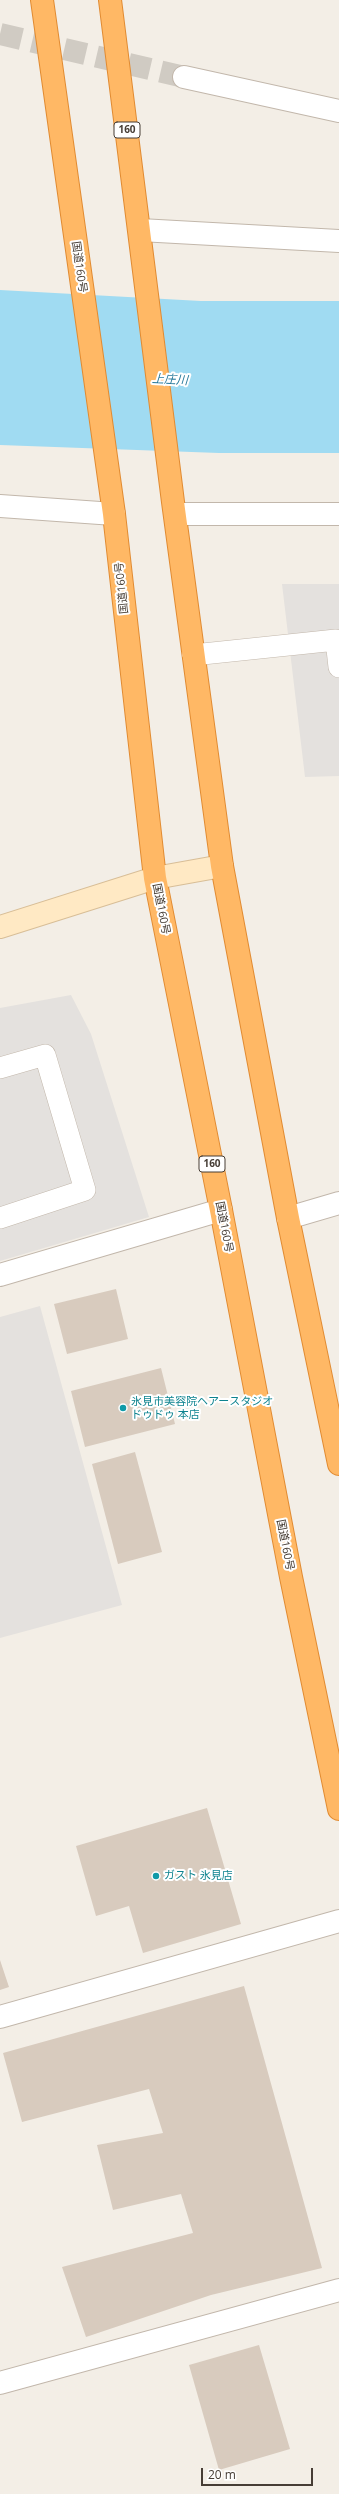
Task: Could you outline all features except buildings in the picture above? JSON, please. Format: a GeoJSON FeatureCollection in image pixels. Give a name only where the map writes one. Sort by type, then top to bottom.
{"type":"FeatureCollection","features":[{"type":"Feature","properties":{"kind":"highway","name":"国道160号"},"geometry":{"type":"LineString","coordinates":[[42,0],[114,514],[155,878],[221,1210],[291,1577],[339,1809]]}},
{"type":"Feature","properties":{"kind":"highway","name":"160"},"geometry":{"type":"LineString","coordinates":[[110,0],[193,655],[222,866],[288,1218],[339,1464]]}},
{"type":"Feature","properties":{"kind":"street"},"geometry":{"type":"LineString","coordinates":[[184,77],[339,111]]}},
{"type":"Feature","properties":{"kind":"street"},"geometry":{"type":"LineString","coordinates":[[140,230],[339,240]]}},
{"type":"Feature","properties":{"kind":"street"},"geometry":{"type":"LineString","coordinates":[[0,506],[114,514]]}},
{"type":"Feature","properties":{"kind":"street"},"geometry":{"type":"LineString","coordinates":[[174,508],[339,514]]}},
{"type":"Feature","properties":{"kind":"street"},"geometry":{"type":"LineString","coordinates":[[0,927],[155,878],[222,866]]}},
{"type":"Feature","properties":{"kind":"street"},"geometry":{"type":"LineString","coordinates":[[288,1218],[339,1204]]}},
{"type":"Feature","properties":{"kind":"street"},"geometry":{"type":"LineString","coordinates":[[0,1276],[221,1210]]}},
{"type":"Feature","properties":{"kind":"street"},"geometry":{"type":"LineString","coordinates":[[0,2017],[339,1921]]}},
{"type":"Feature","properties":{"kind":"street"},"geometry":{"type":"LineString","coordinates":[[0,2383],[339,2290]]}},
{"type":"Feature","properties":{"kind":"lane"},"geometry":{"type":"LineString","coordinates":[[193,655],[336,640],[339,667]]}},
{"type":"Feature","properties":{"kind":"lane"},"geometry":{"type":"LineString","coordinates":[[0,1068],[45,1055],[85,1190],[0,1218]]}},
{"type":"Feature","properties":{"kind":"shaded area"},"geometry":{"type":"Polygon","coordinates":[[[282,584],[339,584],[339,776],[305,777],[282,584]]]}},
{"type":"Feature","properties":{"kind":"shaded area"},"geometry":{"type":"Polygon","coordinates":[[[71,995],[91,1034],[149,1217],[0,1261],[0,1008],[71,995]]]}},
{"type":"Feature","properties":{"kind":"shaded area"},"geometry":{"type":"Polygon","coordinates":[[[40,1306],[122,1605],[0,1638],[0,1317],[40,1306]]]}},
{"type":"Feature","properties":{"kind":"water","name":"上庄川"},"geometry":{"type":"Polygon","coordinates":[[[0,290],[201,301],[339,301],[339,453],[219,453],[0,445],[0,290]]]}},
{"type":"Feature","properties":{"kind":"tunnel"},"geometry":{"type":"LineString","coordinates":[[0,34],[184,77]]}},
{"type":"Feature","properties":{"kind":"place","name":"氷見市美容院ヘアースタジオ ドゥドゥ 本店"},"geometry":{"type":"Point","coordinates":[123,1408]}},
{"type":"Feature","properties":{"kind":"place","name":"ガスト 氷見店"},"geometry":{"type":"Point","coordinates":[156,1876]}}]}
